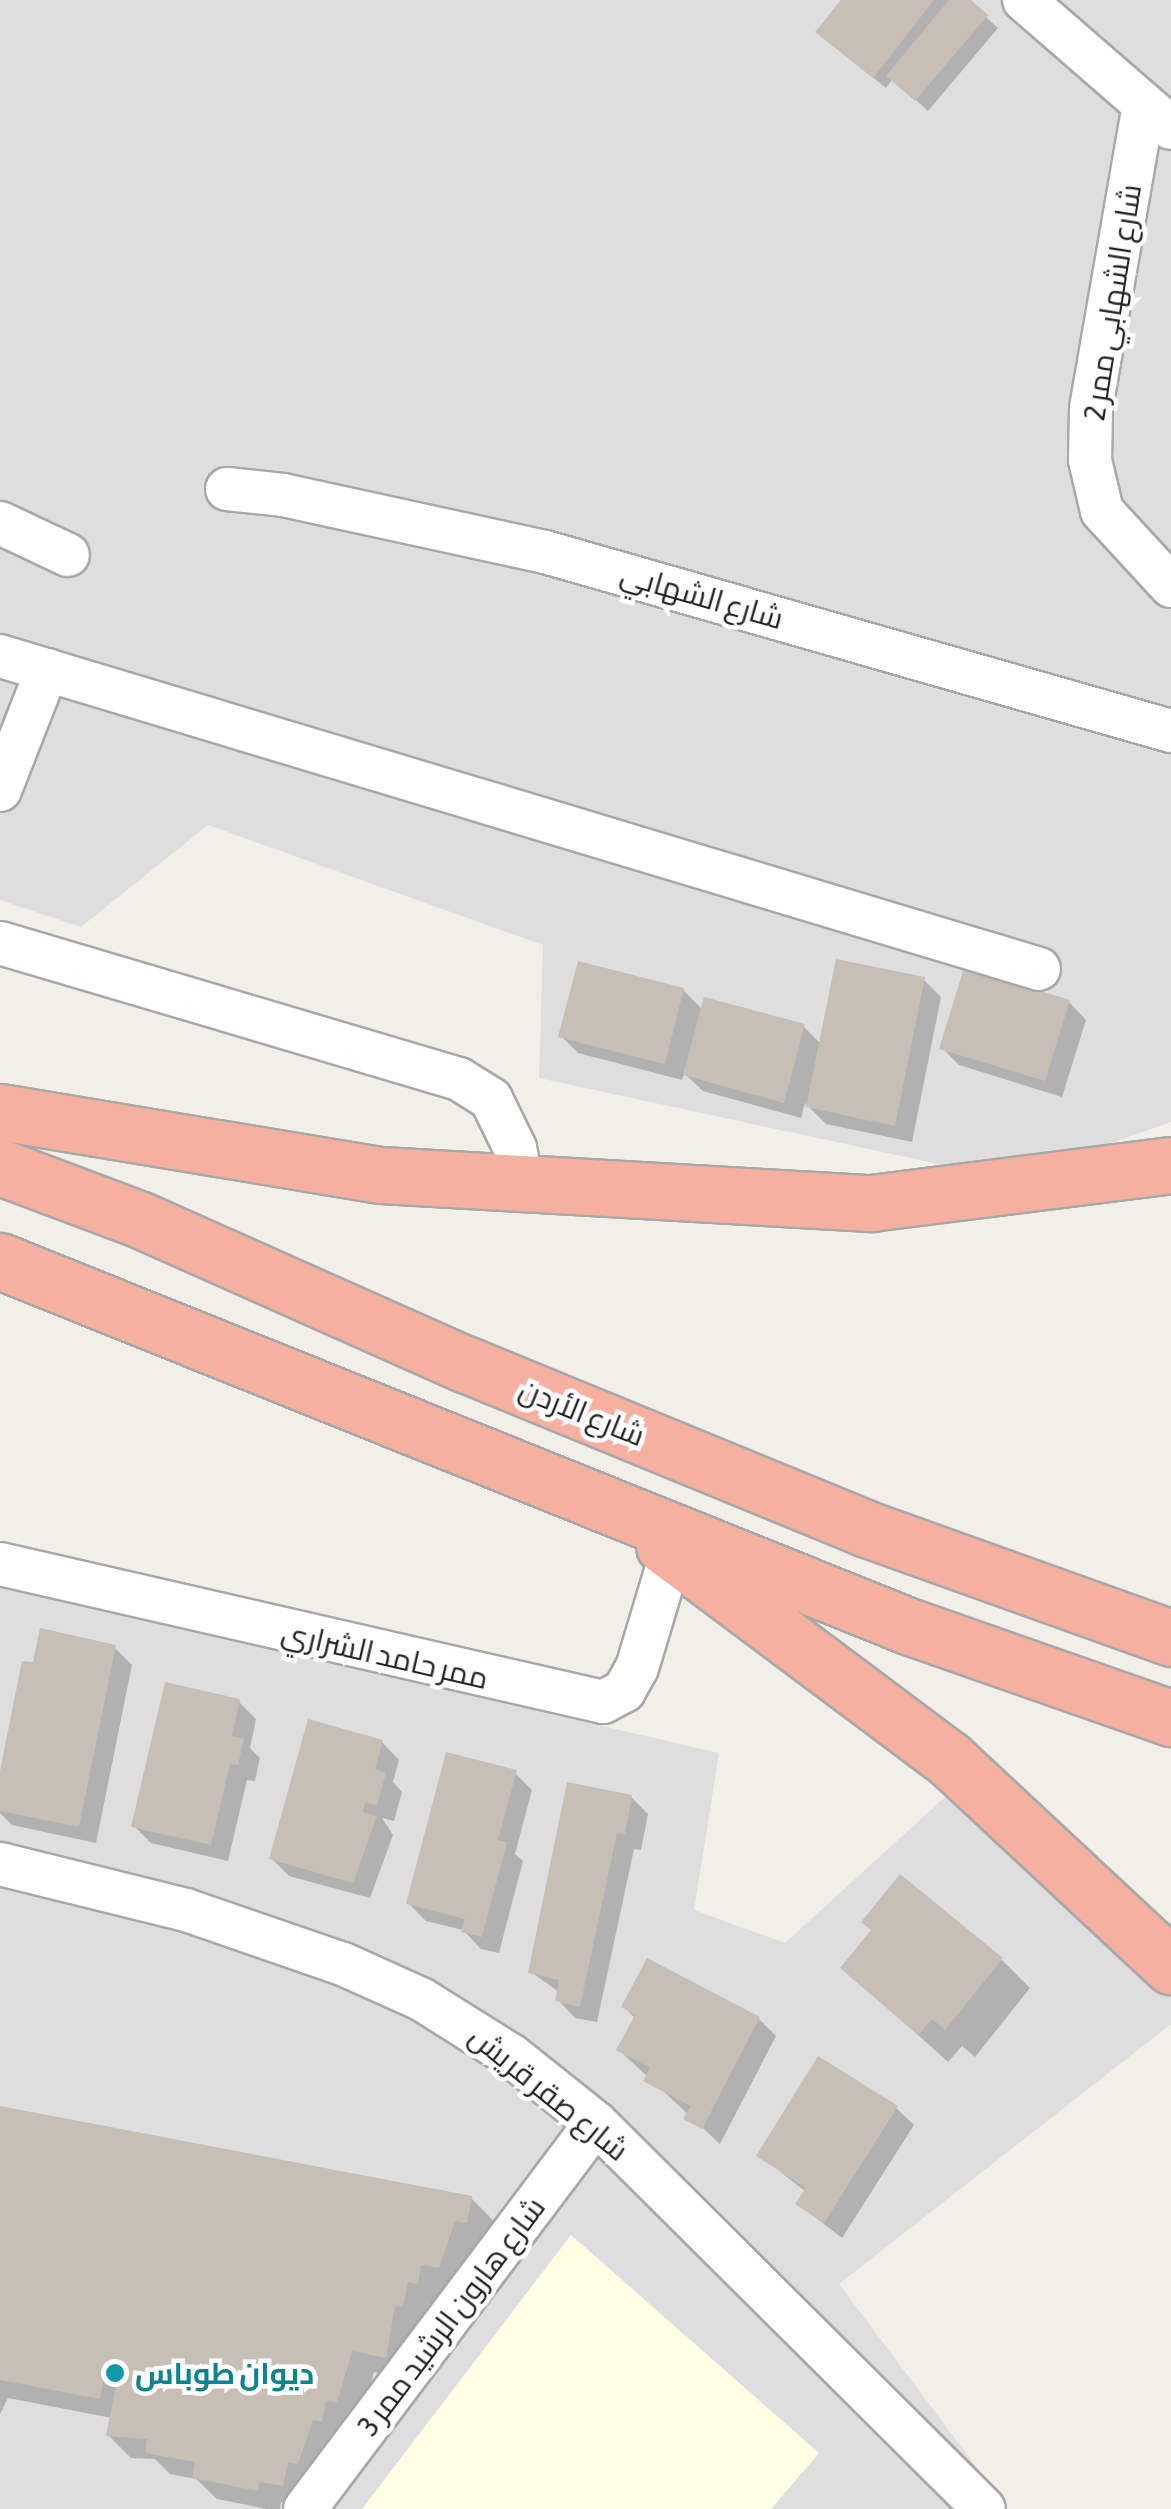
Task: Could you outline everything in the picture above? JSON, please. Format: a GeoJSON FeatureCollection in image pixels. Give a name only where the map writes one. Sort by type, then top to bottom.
{"type":"FeatureCollection","features":[{"type":"Feature","properties":{"kind":"highway"},"geometry":{"type":"LineString","coordinates":[[0,1112],[381,1175],[871,1202],[1171,1164]]}},
{"type":"Feature","properties":{"kind":"highway","name":"شارع الأردن"},"geometry":{"type":"LineString","coordinates":[[0,1167],[141,1220],[465,1364],[864,1528],[1171,1638]]}},
{"type":"Feature","properties":{"kind":"highway"},"geometry":{"type":"LineString","coordinates":[[0,1260],[602,1498],[908,1626],[1171,1718]]}},
{"type":"Feature","properties":{"kind":"highway"},"geometry":{"type":"LineString","coordinates":[[602,1498],[948,1759],[1171,1966]]}},
{"type":"Feature","properties":{"kind":"street"},"geometry":{"type":"LineString","coordinates":[[1024,0],[1157,119]]}},
{"type":"Feature","properties":{"kind":"street","name":"شارع الشهابي ممر 2"},"geometry":{"type":"LineString","coordinates":[[1157,119],[1091,409],[1090,460],[1102,511],[1171,586]]}},
{"type":"Feature","properties":{"kind":"street","name":"شارع الشهابي"},"geometry":{"type":"LineString","coordinates":[[227,489],[283,494],[545,552],[1171,731]]}},
{"type":"Feature","properties":{"kind":"street"},"geometry":{"type":"LineString","coordinates":[[0,523],[68,554]]}},
{"type":"Feature","properties":{"kind":"street"},"geometry":{"type":"LineString","coordinates":[[0,656],[1039,969]]}},
{"type":"Feature","properties":{"kind":"street"},"geometry":{"type":"LineString","coordinates":[[0,790],[47,670]]}},
{"type":"Feature","properties":{"kind":"street"},"geometry":{"type":"LineString","coordinates":[[0,943],[459,1079],[491,1099],[515,1148],[522,1183]]}},
{"type":"Feature","properties":{"kind":"street","name":"ممر حامد الشراري"},"geometry":{"type":"LineString","coordinates":[[0,1564],[603,1702],[624,1692],[638,1668],[672,1551]]}},
{"type":"Feature","properties":{"kind":"street","name":"شارع صقر قريش"},"geometry":{"type":"LineString","coordinates":[[0,1864],[186,1910],[381,1978],[512,2056],[596,2122],[984,2509]]}},
{"type":"Feature","properties":{"kind":"street","name":"شارع هارون الرشيد ممر 3"},"geometry":{"type":"LineString","coordinates":[[305,2509],[596,2122]]}},
{"type":"Feature","properties":{"kind":"shaded area"},"geometry":{"type":"Polygon","coordinates":[[[0,0],[1171,0],[1171,1122],[1008,1179],[539,1078],[543,945],[208,825],[81,927],[0,900],[0,0]]]}},
{"type":"Feature","properties":{"kind":"shaded area"},"geometry":{"type":"Polygon","coordinates":[[[0,1586],[719,1753],[694,1910],[785,1943],[945,1797],[1171,1987],[1171,2024],[839,2284],[1008,2509],[0,2509],[0,1586]]]}},
{"type":"Feature","properties":{"kind":"shaded area"},"geometry":{"type":"Polygon","coordinates":[[[571,2235],[819,2453],[771,2509],[362,2509],[571,2235]]]}},
{"type":"Feature","properties":{"kind":"building"},"geometry":{"type":"Polygon","coordinates":[[[841,0],[934,0],[873,78],[815,32],[841,0]]]}},
{"type":"Feature","properties":{"kind":"building"},"geometry":{"type":"Polygon","coordinates":[[[949,0],[971,0],[988,15],[915,101],[886,76],[949,0]]]}},
{"type":"Feature","properties":{"kind":"building"},"geometry":{"type":"Polygon","coordinates":[[[836,959],[925,977],[895,1126],[806,1107],[836,959]]]}},
{"type":"Feature","properties":{"kind":"building"},"geometry":{"type":"Polygon","coordinates":[[[578,961],[684,988],[665,1064],[558,1037],[578,961]]]}},
{"type":"Feature","properties":{"kind":"building"},"geometry":{"type":"Polygon","coordinates":[[[964,968],[1070,1000],[1045,1081],[939,1049],[964,968]]]}},
{"type":"Feature","properties":{"kind":"building"},"geometry":{"type":"Polygon","coordinates":[[[704,997],[805,1024],[784,1103],[683,1075],[704,997]]]}},
{"type":"Feature","properties":{"kind":"building"},"geometry":{"type":"Polygon","coordinates":[[[40,1628],[116,1645],[79,1827],[0,1811],[0,1771],[22,1661],[33,1662],[40,1628]]]}},
{"type":"Feature","properties":{"kind":"building"},"geometry":{"type":"Polygon","coordinates":[[[165,1682],[240,1699],[232,1736],[244,1739],[238,1765],[230,1764],[211,1845],[131,1827],[165,1682]]]}},
{"type":"Feature","properties":{"kind":"building"},"geometry":{"type":"Polygon","coordinates":[[[308,1719],[383,1740],[375,1769],[386,1773],[377,1805],[365,1803],[363,1812],[377,1816],[353,1883],[269,1859],[308,1719]]]}},
{"type":"Feature","properties":{"kind":"building"},"geometry":{"type":"Polygon","coordinates":[[[446,1752],[517,1770],[498,1840],[507,1842],[482,1937],[461,1932],[465,1919],[406,1904],[446,1752]]]}},
{"type":"Feature","properties":{"kind":"building"},"geometry":{"type":"Polygon","coordinates":[[[567,1782],[632,1795],[625,1835],[617,1833],[580,2007],[555,2001],[559,1980],[528,1973],[567,1782]]]}},
{"type":"Feature","properties":{"kind":"building"},"geometry":{"type":"Polygon","coordinates":[[[900,1874],[1003,1958],[945,2030],[932,2019],[918,2035],[840,1968],[871,1930],[861,1922],[900,1874]]]}},
{"type":"Feature","properties":{"kind":"building"},"geometry":{"type":"Polygon","coordinates":[[[647,1958],[760,2017],[702,2129],[683,2119],[691,2106],[643,2081],[650,2068],[616,2050],[635,2015],[621,2007],[647,1958]]]}},
{"type":"Feature","properties":{"kind":"building"},"geometry":{"type":"Polygon","coordinates":[[[818,2056],[898,2106],[824,2223],[795,2204],[806,2188],[756,2156],[818,2056]]]}},
{"type":"Feature","properties":{"kind":"building"},"geometry":{"type":"Polygon","coordinates":[[[0,2106],[472,2196],[467,2223],[455,2221],[439,2268],[421,2265],[418,2284],[408,2282],[403,2307],[395,2306],[386,2358],[352,2351],[337,2403],[326,2401],[322,2422],[313,2420],[298,2464],[288,2462],[283,2486],[259,2482],[258,2491],[192,2478],[195,2462],[145,2453],[147,2439],[106,2436],[117,2380],[104,2378],[100,2399],[0,2380],[0,2106]]]}},
{"type":"Feature","properties":{"kind":"place","name":"ديوان طوباس"},"geometry":{"type":"Point","coordinates":[115,2373]}}]}
